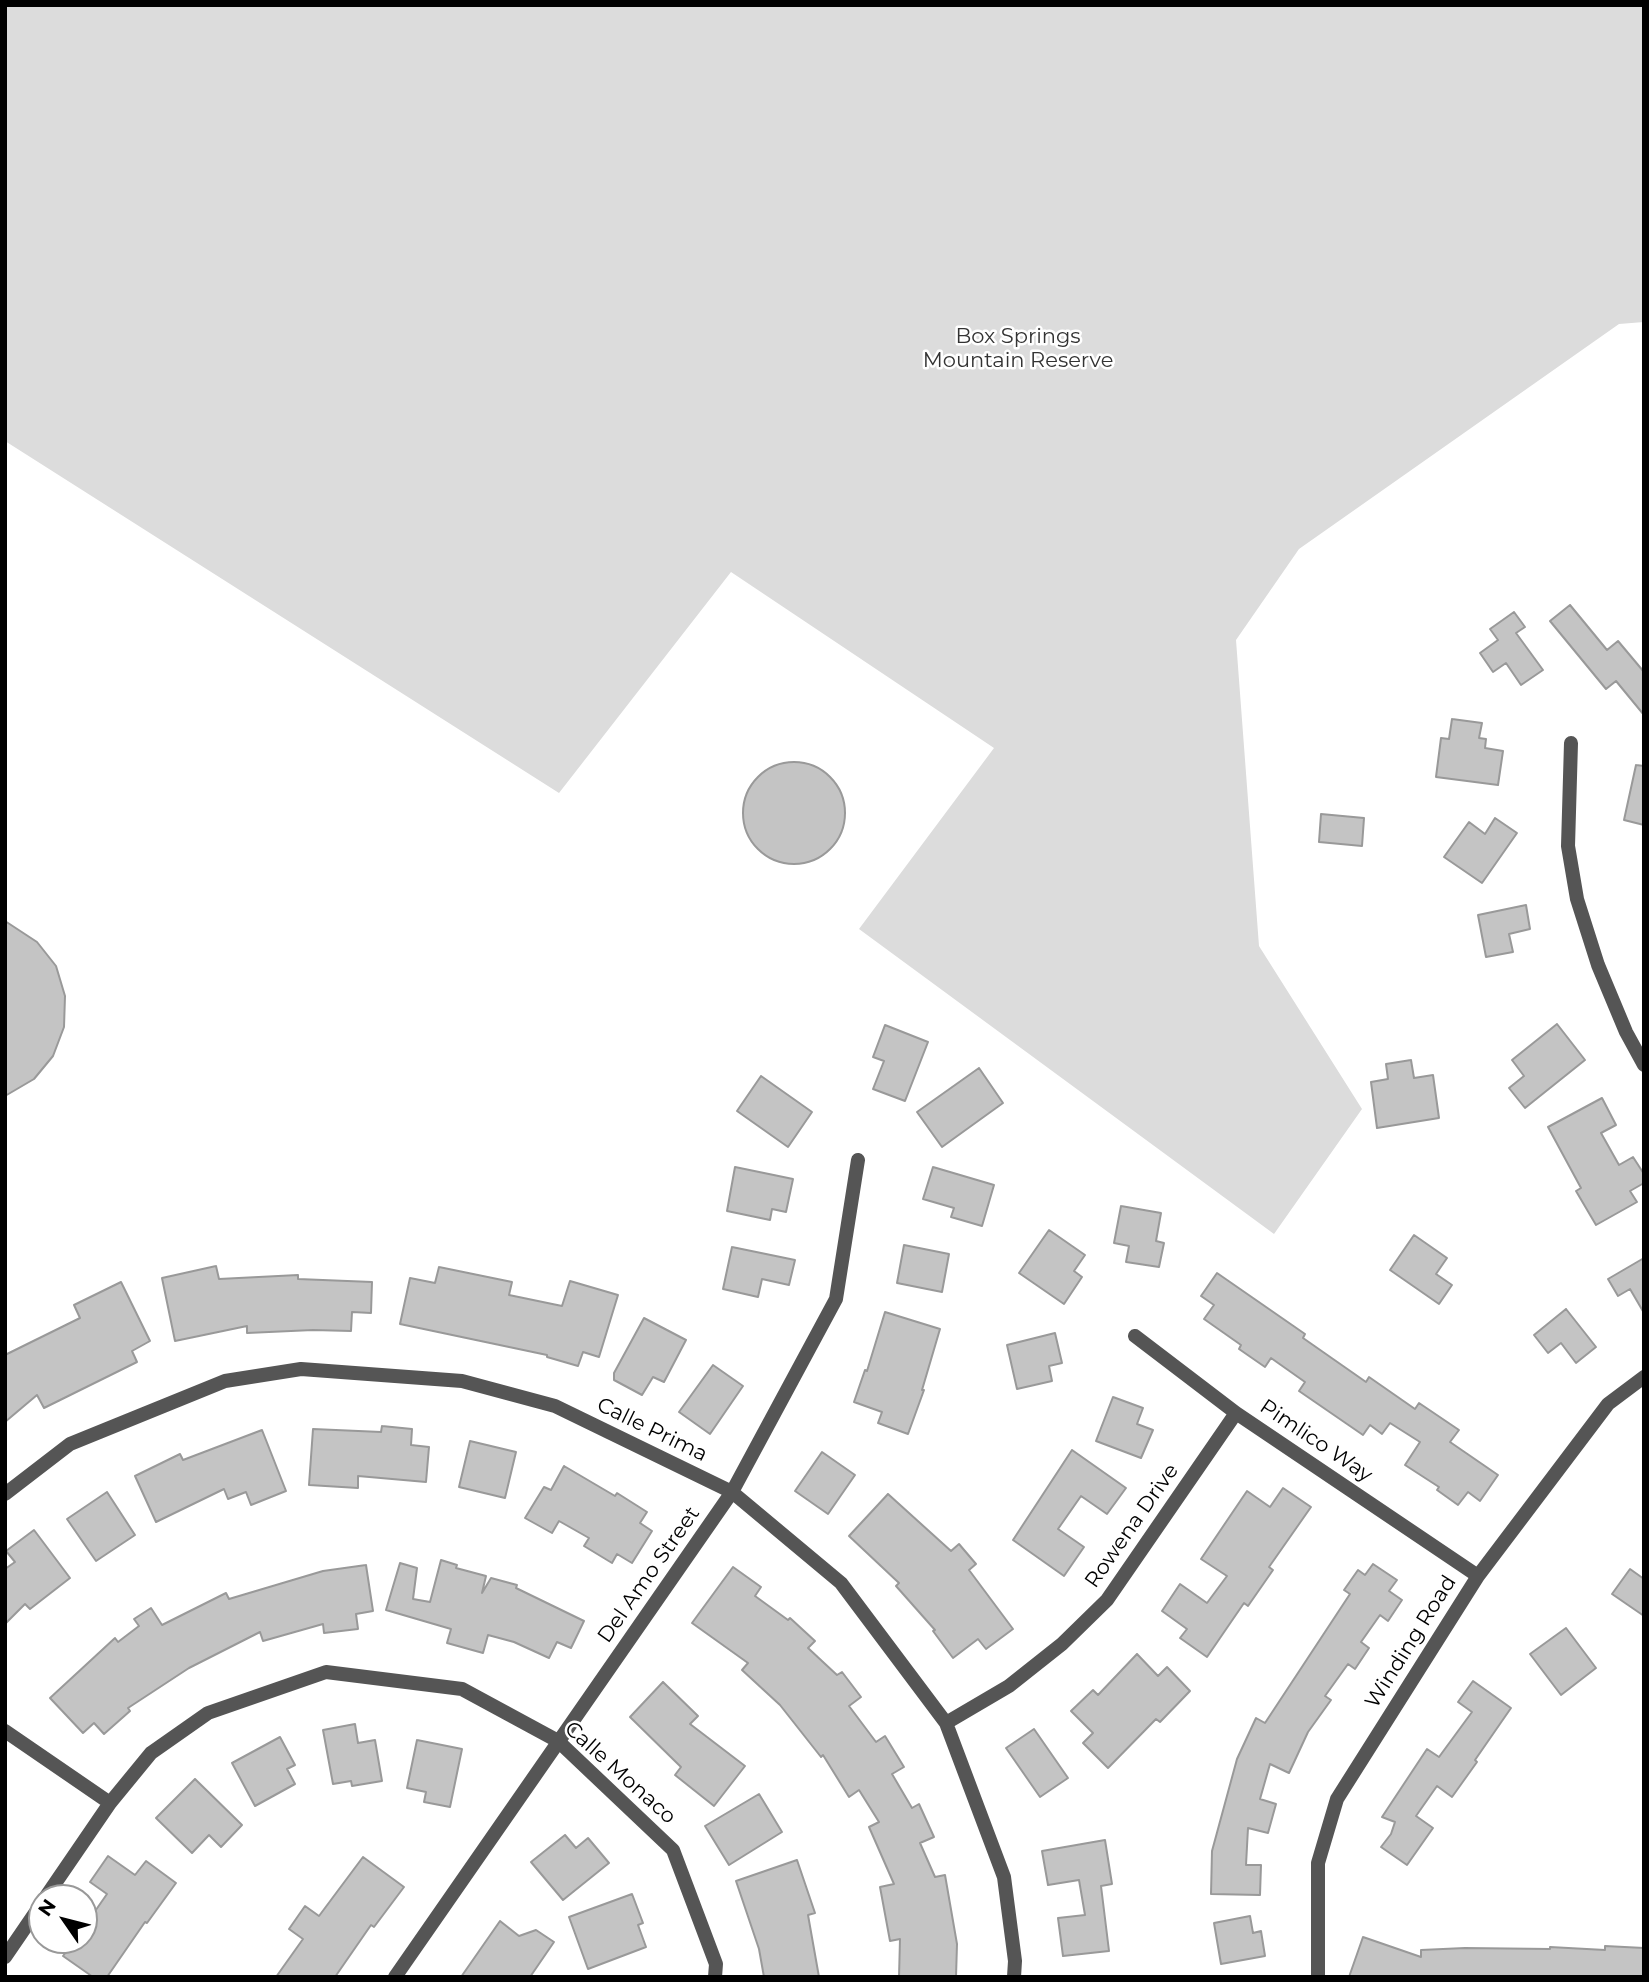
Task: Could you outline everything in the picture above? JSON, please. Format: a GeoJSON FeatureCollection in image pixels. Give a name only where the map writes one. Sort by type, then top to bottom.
{"type":"FeatureCollection","features":[{"type":"Feature","properties":{"kind":"street"},"geometry":{"type":"LineString","coordinates":[[1571,743],[1568,846],[1577,899],[1601,974],[1626,1032],[1644,1065]]}},
{"type":"Feature","properties":{"kind":"street","name":"Del Amo Street"},"geometry":{"type":"LineString","coordinates":[[395,1977],[732,1492],[836,1299],[858,1160]]}},
{"type":"Feature","properties":{"kind":"street","name":"Pimlico Way"},"geometry":{"type":"LineString","coordinates":[[1135,1336],[1237,1413],[1478,1576]]}},
{"type":"Feature","properties":{"kind":"street","name":"Calle Prima"},"geometry":{"type":"LineString","coordinates":[[5,1494],[71,1444],[225,1381],[301,1369],[462,1381],[555,1406],[732,1492],[841,1583],[946,1723],[1004,1877],[1015,1961],[1014,1977]]}},
{"type":"Feature","properties":{"kind":"street","name":"Winding Road"},"geometry":{"type":"LineString","coordinates":[[1318,1977],[1318,1863],[1337,1799],[1478,1576],[1608,1404],[1644,1377]]}},
{"type":"Feature","properties":{"kind":"street","name":"Rowena Drive"},"geometry":{"type":"LineString","coordinates":[[946,1723],[1009,1686],[1062,1644],[1107,1600],[1237,1413]]}},
{"type":"Feature","properties":{"kind":"street","name":"Calle Monaco"},"geometry":{"type":"LineString","coordinates":[[55,1884],[110,1803],[151,1753],[208,1713],[326,1672],[462,1689],[558,1741],[673,1850],[716,1964],[715,1977]]}},
{"type":"Feature","properties":{"kind":"street"},"geometry":{"type":"LineString","coordinates":[[5,1731],[110,1803]]}},
{"type":"Feature","properties":{"kind":"street"},"geometry":{"type":"LineString","coordinates":[[5,1957],[28,1923]]}},
{"type":"Feature","properties":{"kind":"green space","name":"Box Springs Mountain Reserve"},"geometry":{"type":"Polygon","coordinates":[[[5,5],[1644,5],[1644,322],[1619,324],[1299,549],[1236,640],[1259,946],[1362,1109],[1274,1234],[859,929],[994,748],[731,572],[559,793],[5,441],[5,5]]]}},
{"type":"Feature","properties":{"kind":"building"},"geometry":{"type":"Polygon","coordinates":[[[1570,605],[1607,650],[1618,641],[1644,672],[1644,715],[1616,681],[1606,689],[1550,621],[1570,605]]]}},
{"type":"Feature","properties":{"kind":"building"},"geometry":{"type":"Polygon","coordinates":[[[1514,612],[1525,627],[1516,633],[1543,670],[1521,685],[1506,663],[1493,672],[1480,653],[1498,640],[1490,629],[1514,612]]]}},
{"type":"Feature","properties":{"kind":"building"},"geometry":{"type":"Polygon","coordinates":[[[1452,719],[1482,723],[1479,738],[1486,739],[1485,748],[1503,751],[1498,785],[1436,777],[1441,738],[1449,739],[1452,719]]]}},
{"type":"Feature","properties":{"kind":"building"},"geometry":{"type":"Polygon","coordinates":[[[794,762],[823,770],[837,784],[845,813],[837,842],[823,856],[794,864],[765,856],[751,842],[743,813],[751,784],[765,770],[794,762]]]}},
{"type":"Feature","properties":{"kind":"building"},"geometry":{"type":"Polygon","coordinates":[[[1636,765],[1644,766],[1644,825],[1624,820],[1636,765]]]}},
{"type":"Feature","properties":{"kind":"building"},"geometry":{"type":"Polygon","coordinates":[[[1321,814],[1364,818],[1362,846],[1319,842],[1321,814]]]}},
{"type":"Feature","properties":{"kind":"building"},"geometry":{"type":"Polygon","coordinates":[[[1495,818],[1517,833],[1482,883],[1444,857],[1469,822],[1485,834],[1495,818]]]}},
{"type":"Feature","properties":{"kind":"building"},"geometry":{"type":"Polygon","coordinates":[[[1526,905],[1530,929],[1509,934],[1513,952],[1486,957],[1478,915],[1526,905]]]}},
{"type":"Feature","properties":{"kind":"building"},"geometry":{"type":"Polygon","coordinates":[[[5,921],[37,942],[56,966],[65,996],[64,1027],[53,1056],[34,1079],[5,1096],[5,921]]]}},
{"type":"Feature","properties":{"kind":"building"},"geometry":{"type":"Polygon","coordinates":[[[1557,1024],[1585,1060],[1525,1108],[1509,1088],[1524,1076],[1512,1060],[1557,1024]]]}},
{"type":"Feature","properties":{"kind":"building"},"geometry":{"type":"Polygon","coordinates":[[[885,1025],[928,1042],[905,1101],[873,1089],[884,1061],[873,1057],[885,1025]]]}},
{"type":"Feature","properties":{"kind":"building"},"geometry":{"type":"Polygon","coordinates":[[[1411,1060],[1414,1078],[1433,1075],[1439,1118],[1377,1128],[1371,1082],[1388,1079],[1386,1064],[1411,1060]]]}},
{"type":"Feature","properties":{"kind":"building"},"geometry":{"type":"Polygon","coordinates":[[[979,1068],[1003,1103],[942,1147],[917,1112],[979,1068]]]}},
{"type":"Feature","properties":{"kind":"building"},"geometry":{"type":"Polygon","coordinates":[[[761,1076],[812,1112],[788,1147],[737,1111],[761,1076]]]}},
{"type":"Feature","properties":{"kind":"building"},"geometry":{"type":"Polygon","coordinates":[[[1602,1098],[1616,1125],[1601,1133],[1619,1165],[1633,1157],[1644,1174],[1644,1183],[1630,1191],[1637,1202],[1596,1225],[1576,1191],[1581,1188],[1548,1127],[1602,1098]]]}},
{"type":"Feature","properties":{"kind":"building"},"geometry":{"type":"Polygon","coordinates":[[[735,1167],[793,1179],[786,1212],[772,1209],[770,1220],[727,1211],[735,1167]]]}},
{"type":"Feature","properties":{"kind":"building"},"geometry":{"type":"Polygon","coordinates":[[[933,1167],[994,1185],[982,1226],[951,1217],[954,1208],[923,1199],[933,1167]]]}},
{"type":"Feature","properties":{"kind":"building"},"geometry":{"type":"Polygon","coordinates":[[[1121,1206],[1161,1213],[1156,1241],[1164,1243],[1159,1267],[1126,1262],[1129,1246],[1114,1243],[1121,1206]]]}},
{"type":"Feature","properties":{"kind":"building"},"geometry":{"type":"Polygon","coordinates":[[[1049,1230],[1085,1255],[1074,1271],[1082,1277],[1064,1304],[1019,1273],[1049,1230]]]}},
{"type":"Feature","properties":{"kind":"building"},"geometry":{"type":"Polygon","coordinates":[[[1414,1235],[1447,1258],[1436,1274],[1452,1285],[1439,1304],[1390,1270],[1414,1235]]]}},
{"type":"Feature","properties":{"kind":"building"},"geometry":{"type":"Polygon","coordinates":[[[904,1245],[949,1254],[942,1292],[897,1283],[904,1245]]]}},
{"type":"Feature","properties":{"kind":"building"},"geometry":{"type":"Polygon","coordinates":[[[732,1247],[795,1260],[789,1285],[762,1279],[758,1297],[723,1289],[732,1247]]]}},
{"type":"Feature","properties":{"kind":"building"},"geometry":{"type":"Polygon","coordinates":[[[1644,1258],[1644,1313],[1630,1289],[1618,1296],[1608,1279],[1644,1258]]]}},
{"type":"Feature","properties":{"kind":"building"},"geometry":{"type":"Polygon","coordinates":[[[216,1266],[219,1279],[298,1275],[298,1279],[372,1282],[371,1313],[352,1312],[351,1331],[247,1333],[247,1326],[175,1341],[162,1278],[216,1266]]]}},
{"type":"Feature","properties":{"kind":"building"},"geometry":{"type":"Polygon","coordinates":[[[439,1267],[512,1282],[509,1295],[562,1306],[570,1281],[618,1295],[599,1357],[583,1352],[578,1366],[547,1355],[400,1324],[410,1278],[435,1283],[439,1267]]]}},
{"type":"Feature","properties":{"kind":"building"},"geometry":{"type":"Polygon","coordinates":[[[1217,1273],[1305,1334],[1303,1338],[1366,1382],[1369,1377],[1415,1409],[1419,1403],[1459,1430],[1450,1442],[1498,1475],[1480,1501],[1468,1492],[1458,1505],[1437,1490],[1439,1487],[1405,1465],[1420,1442],[1390,1423],[1382,1434],[1370,1425],[1363,1435],[1299,1391],[1305,1382],[1271,1358],[1265,1367],[1239,1349],[1241,1345],[1204,1319],[1214,1305],[1201,1296],[1217,1273]]]}},
{"type":"Feature","properties":{"kind":"building"},"geometry":{"type":"Polygon","coordinates":[[[121,1282],[150,1341],[132,1351],[137,1362],[44,1408],[37,1395],[5,1422],[5,1355],[80,1318],[74,1305],[121,1282]]]}},
{"type":"Feature","properties":{"kind":"building"},"geometry":{"type":"Polygon","coordinates":[[[1566,1309],[1596,1347],[1576,1363],[1561,1343],[1548,1353],[1534,1335],[1566,1309]]]}},
{"type":"Feature","properties":{"kind":"building"},"geometry":{"type":"Polygon","coordinates":[[[885,1312],[940,1329],[924,1390],[908,1434],[878,1423],[882,1412],[854,1402],[865,1370],[867,1371],[885,1312]]]}},
{"type":"Feature","properties":{"kind":"building"},"geometry":{"type":"Polygon","coordinates":[[[644,1318],[686,1340],[664,1382],[653,1377],[642,1395],[614,1380],[614,1373],[644,1318]]]}},
{"type":"Feature","properties":{"kind":"building"},"geometry":{"type":"Polygon","coordinates":[[[1055,1333],[1062,1363],[1049,1366],[1052,1381],[1017,1389],[1007,1345],[1055,1333]]]}},
{"type":"Feature","properties":{"kind":"building"},"geometry":{"type":"Polygon","coordinates":[[[713,1365],[743,1386],[710,1434],[679,1412],[713,1365]]]}},
{"type":"Feature","properties":{"kind":"building"},"geometry":{"type":"Polygon","coordinates":[[[1113,1397],[1143,1408],[1137,1424],[1153,1430],[1141,1458],[1096,1441],[1113,1397]]]}},
{"type":"Feature","properties":{"kind":"building"},"geometry":{"type":"Polygon","coordinates":[[[382,1426],[412,1429],[411,1445],[429,1447],[426,1482],[358,1476],[358,1488],[309,1485],[313,1429],[381,1432],[382,1426]]]}},
{"type":"Feature","properties":{"kind":"building"},"geometry":{"type":"Polygon","coordinates":[[[262,1430],[286,1491],[251,1505],[246,1492],[228,1499],[224,1489],[156,1522],[135,1476],[180,1454],[183,1460],[262,1430]]]}},
{"type":"Feature","properties":{"kind":"building"},"geometry":{"type":"Polygon","coordinates":[[[470,1441],[516,1452],[505,1498],[459,1487],[470,1441]]]}},
{"type":"Feature","properties":{"kind":"building"},"geometry":{"type":"Polygon","coordinates":[[[1072,1450],[1126,1488],[1107,1514],[1081,1496],[1058,1529],[1084,1547],[1064,1576],[1013,1540],[1072,1450]]]}},
{"type":"Feature","properties":{"kind":"building"},"geometry":{"type":"Polygon","coordinates":[[[822,1452],[855,1475],[828,1514],[795,1491],[822,1452]]]}},
{"type":"Feature","properties":{"kind":"building"},"geometry":{"type":"Polygon","coordinates":[[[564,1466],[647,1512],[640,1523],[652,1531],[632,1563],[617,1554],[612,1563],[584,1546],[589,1538],[559,1521],[552,1533],[525,1518],[544,1487],[551,1490],[564,1466]]]}},
{"type":"Feature","properties":{"kind":"building"},"geometry":{"type":"Polygon","coordinates":[[[1283,1488],[1311,1507],[1269,1567],[1273,1570],[1248,1606],[1244,1603],[1207,1657],[1180,1638],[1187,1629],[1162,1611],[1180,1584],[1207,1603],[1227,1576],[1201,1559],[1247,1491],[1270,1507],[1283,1488]]]}},
{"type":"Feature","properties":{"kind":"building"},"geometry":{"type":"Polygon","coordinates":[[[107,1492],[135,1535],[96,1561],[67,1519],[107,1492]]]}},
{"type":"Feature","properties":{"kind":"building"},"geometry":{"type":"Polygon","coordinates":[[[888,1494],[951,1551],[959,1544],[976,1564],[969,1570],[1013,1629],[986,1649],[978,1639],[953,1658],[933,1631],[935,1630],[896,1586],[899,1583],[849,1536],[888,1494]]]}},
{"type":"Feature","properties":{"kind":"building"},"geometry":{"type":"Polygon","coordinates":[[[34,1530],[70,1578],[30,1609],[25,1604],[5,1624],[5,1569],[15,1562],[6,1551],[34,1530]]]}},
{"type":"Feature","properties":{"kind":"building"},"geometry":{"type":"Polygon","coordinates":[[[441,1560],[457,1565],[456,1568],[486,1576],[482,1593],[491,1578],[517,1585],[516,1588],[584,1621],[571,1648],[557,1642],[549,1658],[514,1642],[488,1635],[483,1653],[447,1643],[451,1629],[386,1610],[400,1563],[417,1568],[413,1599],[430,1602],[441,1560]]]}},
{"type":"Feature","properties":{"kind":"building"},"geometry":{"type":"Polygon","coordinates":[[[1373,1564],[1397,1580],[1389,1591],[1402,1600],[1388,1621],[1380,1615],[1361,1642],[1369,1648],[1355,1669],[1348,1664],[1325,1696],[1331,1700],[1308,1732],[1289,1773],[1270,1764],[1260,1799],[1276,1804],[1268,1833],[1248,1828],[1246,1865],[1261,1865],[1260,1895],[1211,1894],[1212,1851],[1237,1759],[1256,1718],[1265,1723],[1350,1594],[1344,1590],[1358,1570],[1365,1575],[1373,1564]]]}},
{"type":"Feature","properties":{"kind":"building"},"geometry":{"type":"Polygon","coordinates":[[[366,1565],[373,1611],[356,1614],[358,1629],[324,1633],[323,1624],[263,1641],[260,1632],[189,1668],[128,1708],[130,1711],[104,1734],[94,1723],[83,1733],[50,1698],[115,1638],[118,1642],[139,1626],[134,1619],[151,1608],[162,1625],[226,1593],[229,1599],[323,1571],[366,1565]]]}},
{"type":"Feature","properties":{"kind":"building"},"geometry":{"type":"Polygon","coordinates":[[[733,1567],[761,1587],[755,1596],[788,1620],[790,1618],[815,1641],[808,1648],[837,1675],[842,1672],[861,1697],[849,1706],[876,1742],[885,1736],[904,1767],[892,1774],[912,1808],[919,1804],[934,1837],[920,1843],[935,1877],[945,1875],[957,1944],[956,1977],[899,1977],[900,1939],[890,1941],[880,1887],[894,1884],[869,1827],[879,1822],[859,1790],[849,1797],[823,1755],[821,1757],[780,1705],[742,1670],[748,1663],[692,1623],[733,1567]]]}},
{"type":"Feature","properties":{"kind":"building"},"geometry":{"type":"Polygon","coordinates":[[[1630,1569],[1644,1579],[1644,1616],[1612,1594],[1630,1569]]]}},
{"type":"Feature","properties":{"kind":"building"},"geometry":{"type":"Polygon","coordinates":[[[1566,1628],[1596,1668],[1561,1695],[1530,1654],[1566,1628]]]}},
{"type":"Feature","properties":{"kind":"building"},"geometry":{"type":"Polygon","coordinates":[[[1137,1654],[1158,1676],[1167,1667],[1190,1691],[1160,1722],[1156,1719],[1108,1768],[1083,1743],[1093,1733],[1071,1711],[1093,1690],[1098,1695],[1137,1654]]]}},
{"type":"Feature","properties":{"kind":"building"},"geometry":{"type":"Polygon","coordinates":[[[1473,1681],[1511,1708],[1452,1797],[1437,1786],[1416,1816],[1433,1828],[1407,1865],[1381,1847],[1391,1834],[1395,1822],[1382,1817],[1427,1749],[1439,1757],[1472,1712],[1458,1702],[1473,1681]]]}},
{"type":"Feature","properties":{"kind":"building"},"geometry":{"type":"Polygon","coordinates":[[[663,1682],[698,1716],[690,1724],[745,1766],[714,1806],[675,1775],[681,1767],[630,1717],[663,1682]]]}},
{"type":"Feature","properties":{"kind":"building"},"geometry":{"type":"Polygon","coordinates":[[[355,1724],[358,1743],[375,1740],[382,1781],[352,1786],[351,1781],[333,1784],[323,1730],[355,1724]]]}},
{"type":"Feature","properties":{"kind":"building"},"geometry":{"type":"Polygon","coordinates":[[[1034,1729],[1068,1778],[1040,1797],[1006,1748],[1034,1729]]]}},
{"type":"Feature","properties":{"kind":"building"},"geometry":{"type":"Polygon","coordinates":[[[280,1737],[295,1765],[287,1769],[295,1784],[255,1806],[232,1763],[280,1737]]]}},
{"type":"Feature","properties":{"kind":"building"},"geometry":{"type":"Polygon","coordinates":[[[417,1740],[462,1749],[450,1807],[424,1802],[426,1792],[407,1788],[417,1740]]]}},
{"type":"Feature","properties":{"kind":"building"},"geometry":{"type":"Polygon","coordinates":[[[195,1779],[242,1825],[221,1847],[209,1835],[192,1853],[156,1818],[195,1779]]]}},
{"type":"Feature","properties":{"kind":"building"},"geometry":{"type":"Polygon","coordinates":[[[759,1794],[782,1832],[729,1865],[705,1826],[759,1794]]]}},
{"type":"Feature","properties":{"kind":"building"},"geometry":{"type":"Polygon","coordinates":[[[565,1835],[576,1848],[588,1838],[609,1863],[563,1900],[531,1862],[565,1835]]]}},
{"type":"Feature","properties":{"kind":"building"},"geometry":{"type":"Polygon","coordinates":[[[1105,1840],[1112,1884],[1101,1886],[1109,1951],[1063,1956],[1058,1918],[1085,1915],[1079,1880],[1048,1885],[1042,1851],[1105,1840]]]}},
{"type":"Feature","properties":{"kind":"building"},"geometry":{"type":"Polygon","coordinates":[[[108,1856],[135,1875],[146,1861],[176,1883],[107,1977],[93,1977],[63,1956],[98,1954],[98,1907],[107,1894],[98,1888],[98,1884],[90,1882],[108,1856]]]}},
{"type":"Feature","properties":{"kind":"building"},"geometry":{"type":"Polygon","coordinates":[[[363,1857],[404,1887],[374,1927],[371,1925],[335,1977],[276,1977],[303,1939],[289,1929],[305,1906],[319,1916],[363,1857]]]}},
{"type":"Feature","properties":{"kind":"building"},"geometry":{"type":"Polygon","coordinates":[[[797,1860],[815,1913],[808,1915],[819,1977],[764,1977],[759,1949],[736,1881],[797,1860]]]}},
{"type":"Feature","properties":{"kind":"building"},"geometry":{"type":"Polygon","coordinates":[[[632,1894],[643,1923],[638,1925],[646,1947],[588,1969],[569,1917],[632,1894]]]}},
{"type":"Feature","properties":{"kind":"building"},"geometry":{"type":"Polygon","coordinates":[[[1250,1916],[1253,1933],[1261,1931],[1265,1956],[1221,1964],[1214,1923],[1250,1916]]]}},
{"type":"Feature","properties":{"kind":"building"},"geometry":{"type":"Polygon","coordinates":[[[500,1921],[519,1936],[536,1930],[554,1942],[530,1977],[461,1977],[500,1921]]]}},
{"type":"Feature","properties":{"kind":"building"},"geometry":{"type":"Polygon","coordinates":[[[1363,1937],[1421,1957],[1421,1950],[1465,1948],[1644,1948],[1644,1977],[1349,1977],[1363,1937]]]}}]}
